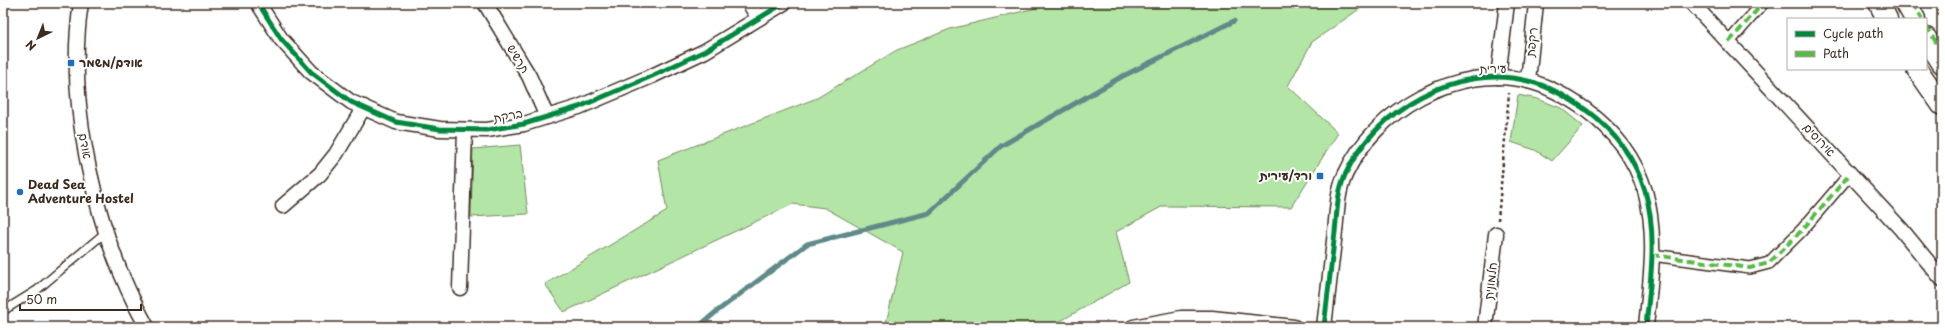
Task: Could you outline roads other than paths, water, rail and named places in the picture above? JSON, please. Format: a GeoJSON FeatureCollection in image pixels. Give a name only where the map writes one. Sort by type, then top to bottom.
{"type":"FeatureCollection","features":[{"type":"Feature","properties":{"kind":"main road"},"geometry":{"type":"LineString","coordinates":[[1878,3],[1887,18]]}},
{"type":"Feature","properties":{"kind":"main road"},"geometry":{"type":"LineString","coordinates":[[1906,3],[1914,18]]}},
{"type":"Feature","properties":{"kind":"main road"},"geometry":{"type":"LineString","coordinates":[[1927,40],[1942,63]]}},
{"type":"Feature","properties":{"kind":"main road"},"geometry":{"type":"LineString","coordinates":[[1918,70],[1942,105]]}},
{"type":"Feature","properties":{"kind":"street","name":"אודם"},"geometry":{"type":"LineString","coordinates":[[81,3],[78,20],[77,90],[83,140],[114,257],[131,298],[148,327]]}},
{"type":"Feature","properties":{"kind":"street","name":"ברקת"},"geometry":{"type":"LineString","coordinates":[[258,3],[281,39],[311,72],[351,102],[396,122],[440,129],[465,130],[487,130],[524,124],[579,107],[652,76],[705,51],[784,3]]}},
{"type":"Feature","properties":{"kind":"street","name":"תרשיש"},"geometry":{"type":"LineString","coordinates":[[485,3],[529,76],[547,117]]}},
{"type":"Feature","properties":{"kind":"street"},"geometry":{"type":"LineString","coordinates":[[749,3],[759,18]]}},
{"type":"Feature","properties":{"kind":"street"},"geometry":{"type":"LineString","coordinates":[[1504,78],[1507,3]]}},
{"type":"Feature","properties":{"kind":"street","name":"רקפת"},"geometry":{"type":"LineString","coordinates":[[1528,81],[1536,3]]}},
{"type":"Feature","properties":{"kind":"street","name":"אירוסים"},"geometry":{"type":"LineString","coordinates":[[1692,3],[1911,241],[1942,279]]}},
{"type":"Feature","properties":{"kind":"street"},"geometry":{"type":"LineString","coordinates":[[1729,42],[1763,3]]}},
{"type":"Feature","properties":{"kind":"street","name":"עירית"},"geometry":{"type":"LineString","coordinates":[[1324,327],[1337,203],[1344,176],[1362,146],[1377,129],[1409,102],[1421,96],[1456,83],[1504,78],[1528,81],[1556,92],[1574,102],[1602,122],[1619,140],[1630,158],[1645,190],[1653,223],[1646,327]]}},
{"type":"Feature","properties":{"kind":"street"},"geometry":{"type":"LineString","coordinates":[[283,206],[320,174],[336,154],[364,107]]}},
{"type":"Feature","properties":{"kind":"street"},"geometry":{"type":"LineString","coordinates":[[460,288],[465,130]]}},
{"type":"Feature","properties":{"kind":"street"},"geometry":{"type":"LineString","coordinates":[[1652,255],[1750,268],[1769,263],[1802,230],[1850,174]]}},
{"type":"Feature","properties":{"kind":"street","name":"חלמונית"},"geometry":{"type":"LineString","coordinates":[[1485,327],[1496,234]]}},
{"type":"Feature","properties":{"kind":"street"},"geometry":{"type":"LineString","coordinates":[[1133,327],[1181,318],[1212,318],[1294,327]]}},
{"type":"Feature","properties":{"kind":"lane"},"geometry":{"type":"LineString","coordinates":[[3,311],[37,290],[107,231]]}},
{"type":"Feature","properties":{"kind":"waterway"},"geometry":{"type":"LineString","coordinates":[[698,327],[807,244],[929,213],[1001,146],[1121,77],[1234,21]]}},
{"type":"Feature","properties":{"kind":"place","name":"אודם/משמר"},"geometry":{"type":"Point","coordinates":[71,63]}},
{"type":"Feature","properties":{"kind":"place","name":"ורד/עירית"},"geometry":{"type":"Point","coordinates":[1320,176]}},
{"type":"Feature","properties":{"kind":"place","name":"Dead Sea Adventure Hostel"},"geometry":{"type":"Point","coordinates":[20,192]}}]}
